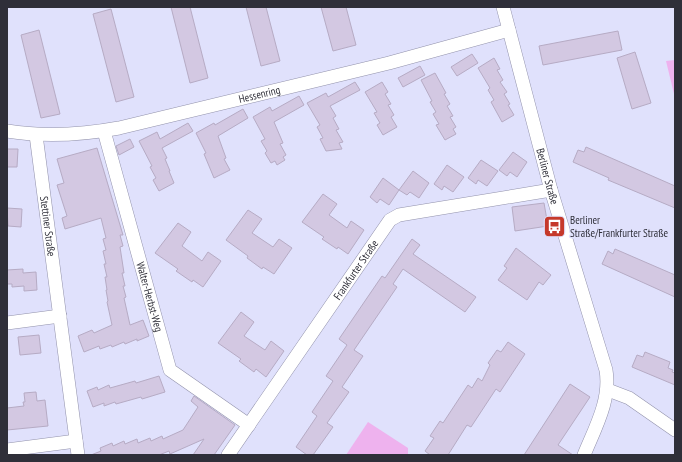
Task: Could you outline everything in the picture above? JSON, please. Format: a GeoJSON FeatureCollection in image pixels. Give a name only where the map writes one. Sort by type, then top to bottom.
{"type":"FeatureCollection","features":[{"type":"Feature","properties":{"kind":"street","name":"Berliner Straße"},"geometry":{"type":"LineString","coordinates":[[503,7],[540,141],[551,190],[605,366],[608,390],[584,455]]}},
{"type":"Feature","properties":{"kind":"street","name":"Hessenring"},"geometry":{"type":"LineString","coordinates":[[7,131],[36,135],[78,135],[104,131],[271,93],[443,50],[509,30]]}},
{"type":"Feature","properties":{"kind":"street","name":"Walter-Herbst-Weg"},"geometry":{"type":"LineString","coordinates":[[104,131],[170,370],[249,425]]}},
{"type":"Feature","properties":{"kind":"street","name":"Stettiner Straße"},"geometry":{"type":"LineString","coordinates":[[36,135],[78,455]]}},
{"type":"Feature","properties":{"kind":"street","name":"Frankfurter Straße"},"geometry":{"type":"LineString","coordinates":[[228,455],[390,220],[399,214],[551,190]]}},
{"type":"Feature","properties":{"kind":"street"},"geometry":{"type":"LineString","coordinates":[[7,323],[60,316]]}},
{"type":"Feature","properties":{"kind":"street"},"geometry":{"type":"LineString","coordinates":[[608,390],[629,398],[675,430]]}},
{"type":"Feature","properties":{"kind":"street"},"geometry":{"type":"LineString","coordinates":[[7,450],[76,441]]}},
{"type":"Feature","properties":{"kind":"shaded area"},"geometry":{"type":"Polygon","coordinates":[[[675,60],[675,98],[666,61],[675,60]]]}},
{"type":"Feature","properties":{"kind":"shaded area"},"geometry":{"type":"Polygon","coordinates":[[[368,422],[408,448],[408,455],[346,455],[368,422]]]}},
{"type":"Feature","properties":{"kind":"building"},"geometry":{"type":"Polygon","coordinates":[[[171,7],[190,7],[208,78],[190,83],[171,7]]]}},
{"type":"Feature","properties":{"kind":"building"},"geometry":{"type":"Polygon","coordinates":[[[246,7],[266,7],[280,61],[261,66],[246,7]]]}},
{"type":"Feature","properties":{"kind":"building"},"geometry":{"type":"Polygon","coordinates":[[[321,7],[346,7],[356,45],[333,51],[321,7]]]}},
{"type":"Feature","properties":{"kind":"building"},"geometry":{"type":"Polygon","coordinates":[[[111,9],[134,97],[116,102],[93,14],[111,9]]]}},
{"type":"Feature","properties":{"kind":"building"},"geometry":{"type":"Polygon","coordinates":[[[39,30],[60,114],[41,118],[21,35],[39,30]]]}},
{"type":"Feature","properties":{"kind":"building"},"geometry":{"type":"Polygon","coordinates":[[[618,31],[622,50],[543,65],[539,46],[618,31]]]}},
{"type":"Feature","properties":{"kind":"building"},"geometry":{"type":"Polygon","coordinates":[[[635,52],[651,103],[632,109],[617,58],[635,52]]]}},
{"type":"Feature","properties":{"kind":"building"},"geometry":{"type":"Polygon","coordinates":[[[472,54],[478,63],[457,76],[451,67],[472,54]]]}},
{"type":"Feature","properties":{"kind":"building"},"geometry":{"type":"Polygon","coordinates":[[[494,58],[500,69],[497,70],[503,80],[500,82],[507,92],[504,94],[514,115],[502,122],[491,102],[494,100],[488,90],[490,88],[478,68],[494,58]]]}},
{"type":"Feature","properties":{"kind":"building"},"geometry":{"type":"Polygon","coordinates":[[[420,66],[425,75],[403,87],[398,78],[420,66]]]}},
{"type":"Feature","properties":{"kind":"building"},"geometry":{"type":"Polygon","coordinates":[[[435,73],[446,93],[444,94],[450,104],[447,106],[453,116],[450,117],[456,127],[453,129],[456,134],[445,140],[436,125],[439,124],[433,114],[436,112],[421,80],[435,73]]]}},
{"type":"Feature","properties":{"kind":"building"},"geometry":{"type":"Polygon","coordinates":[[[355,82],[360,90],[330,106],[336,116],[333,118],[339,129],[336,130],[343,142],[339,143],[342,149],[326,151],[320,139],[323,138],[317,127],[320,125],[307,103],[326,93],[328,97],[355,82]]]}},
{"type":"Feature","properties":{"kind":"building"},"geometry":{"type":"Polygon","coordinates":[[[382,82],[388,92],[385,94],[391,104],[388,105],[394,115],[391,117],[397,127],[383,135],[377,125],[380,123],[374,113],[377,112],[365,92],[382,82]]]}},
{"type":"Feature","properties":{"kind":"building"},"geometry":{"type":"Polygon","coordinates":[[[299,96],[304,105],[274,122],[283,143],[280,144],[286,155],[283,157],[285,160],[277,165],[275,161],[271,163],[265,153],[267,151],[261,141],[265,139],[253,117],[270,107],[272,111],[299,96]]]}},
{"type":"Feature","properties":{"kind":"building"},"geometry":{"type":"Polygon","coordinates":[[[243,109],[248,118],[218,136],[226,158],[224,159],[230,170],[214,178],[204,154],[206,153],[196,133],[214,123],[215,125],[243,109]]]}},
{"type":"Feature","properties":{"kind":"building"},"geometry":{"type":"Polygon","coordinates":[[[188,123],[193,131],[162,148],[167,158],[165,159],[174,183],[159,191],[153,180],[156,178],[150,167],[152,166],[139,141],[157,132],[160,139],[188,123]]]}},
{"type":"Feature","properties":{"kind":"building"},"geometry":{"type":"Polygon","coordinates":[[[130,139],[134,147],[119,155],[116,146],[130,139]]]}},
{"type":"Feature","properties":{"kind":"building"},"geometry":{"type":"Polygon","coordinates":[[[586,147],[675,186],[675,208],[608,180],[609,178],[573,162],[578,150],[584,152],[586,147]]]}},
{"type":"Feature","properties":{"kind":"building"},"geometry":{"type":"Polygon","coordinates":[[[97,148],[123,235],[120,235],[123,246],[120,247],[124,273],[122,273],[125,286],[123,286],[130,325],[143,320],[149,336],[125,344],[124,342],[112,347],[111,345],[100,349],[99,346],[84,352],[78,336],[92,330],[94,333],[112,325],[107,302],[105,277],[107,277],[104,264],[106,264],[103,251],[106,250],[103,239],[106,238],[101,218],[65,229],[62,218],[67,216],[57,185],[64,183],[57,159],[97,148]]]}},
{"type":"Feature","properties":{"kind":"building"},"geometry":{"type":"Polygon","coordinates":[[[7,149],[18,149],[17,167],[7,167],[7,149]]]}},
{"type":"Feature","properties":{"kind":"building"},"geometry":{"type":"Polygon","coordinates":[[[513,152],[527,162],[517,177],[510,172],[507,176],[499,170],[513,152]]]}},
{"type":"Feature","properties":{"kind":"building"},"geometry":{"type":"Polygon","coordinates":[[[481,160],[498,171],[487,186],[478,180],[476,184],[468,178],[481,160]]]}},
{"type":"Feature","properties":{"kind":"building"},"geometry":{"type":"Polygon","coordinates":[[[447,165],[464,177],[453,192],[444,186],[442,190],[434,184],[447,165]]]}},
{"type":"Feature","properties":{"kind":"building"},"geometry":{"type":"Polygon","coordinates":[[[413,171],[429,183],[419,198],[410,192],[407,195],[399,190],[413,171]]]}},
{"type":"Feature","properties":{"kind":"building"},"geometry":{"type":"Polygon","coordinates":[[[383,178],[399,190],[389,205],[380,199],[377,203],[370,197],[383,178]]]}},
{"type":"Feature","properties":{"kind":"building"},"geometry":{"type":"Polygon","coordinates":[[[323,194],[337,204],[329,215],[347,228],[351,221],[364,230],[348,254],[322,239],[324,237],[302,222],[323,194]]]}},
{"type":"Feature","properties":{"kind":"building"},"geometry":{"type":"Polygon","coordinates":[[[544,203],[548,226],[515,231],[512,207],[544,203]]]}},
{"type":"Feature","properties":{"kind":"building"},"geometry":{"type":"Polygon","coordinates":[[[7,208],[22,209],[21,227],[8,226],[7,208]]]}},
{"type":"Feature","properties":{"kind":"building"},"geometry":{"type":"Polygon","coordinates":[[[248,210],[262,219],[252,233],[273,247],[279,239],[292,248],[274,274],[263,267],[262,269],[247,258],[248,256],[226,240],[248,210]]]}},
{"type":"Feature","properties":{"kind":"building"},"geometry":{"type":"Polygon","coordinates":[[[178,223],[191,232],[182,246],[202,261],[208,252],[221,261],[203,287],[193,280],[192,282],[176,271],[178,269],[155,253],[178,223]]]}},
{"type":"Feature","properties":{"kind":"building"},"geometry":{"type":"Polygon","coordinates":[[[412,239],[420,245],[413,254],[476,297],[465,312],[403,269],[393,284],[397,287],[354,350],[363,356],[342,387],[349,392],[327,423],[333,427],[313,455],[307,455],[296,447],[317,416],[312,412],[333,381],[326,376],[347,345],[339,339],[382,276],[385,278],[412,239]]]}},
{"type":"Feature","properties":{"kind":"building"},"geometry":{"type":"Polygon","coordinates":[[[516,248],[551,275],[543,285],[539,282],[527,300],[498,280],[507,268],[504,266],[516,248]]]}},
{"type":"Feature","properties":{"kind":"building"},"geometry":{"type":"Polygon","coordinates":[[[615,249],[675,275],[675,297],[602,264],[608,251],[613,254],[615,249]]]}},
{"type":"Feature","properties":{"kind":"building"},"geometry":{"type":"Polygon","coordinates":[[[23,269],[23,273],[36,272],[37,290],[24,291],[24,286],[12,287],[12,284],[7,284],[7,270],[23,269]]]}},
{"type":"Feature","properties":{"kind":"building"},"geometry":{"type":"Polygon","coordinates":[[[241,312],[254,322],[244,336],[265,350],[271,341],[284,351],[266,377],[256,369],[254,372],[239,361],[241,359],[218,343],[241,312]]]}},
{"type":"Feature","properties":{"kind":"building"},"geometry":{"type":"Polygon","coordinates":[[[39,335],[41,353],[20,355],[18,337],[39,335]]]}},
{"type":"Feature","properties":{"kind":"building"},"geometry":{"type":"Polygon","coordinates":[[[508,342],[525,354],[500,392],[496,389],[471,427],[467,425],[448,455],[430,455],[425,451],[434,438],[430,436],[440,421],[443,423],[468,385],[472,388],[478,378],[482,381],[490,365],[488,363],[497,350],[501,352],[508,342]]]}},
{"type":"Feature","properties":{"kind":"building"},"geometry":{"type":"Polygon","coordinates":[[[645,352],[670,362],[668,368],[673,370],[672,372],[675,373],[675,385],[632,367],[637,355],[643,357],[645,352]]]}},
{"type":"Feature","properties":{"kind":"building"},"geometry":{"type":"Polygon","coordinates":[[[159,376],[165,392],[142,399],[141,397],[116,404],[115,402],[104,406],[104,403],[93,407],[87,391],[97,387],[98,390],[109,385],[110,388],[135,381],[136,383],[159,376]]]}},
{"type":"Feature","properties":{"kind":"building"},"geometry":{"type":"Polygon","coordinates":[[[570,384],[590,397],[558,445],[573,455],[524,455],[570,384]]]}},
{"type":"Feature","properties":{"kind":"building"},"geometry":{"type":"Polygon","coordinates":[[[36,392],[37,401],[45,400],[48,426],[7,430],[7,408],[24,406],[24,393],[36,392]]]}},
{"type":"Feature","properties":{"kind":"building"},"geometry":{"type":"Polygon","coordinates":[[[194,396],[235,425],[214,455],[193,455],[204,439],[170,454],[169,451],[159,455],[91,455],[101,451],[100,448],[112,443],[113,446],[124,441],[125,444],[137,439],[138,443],[150,438],[151,441],[162,436],[163,439],[183,430],[198,407],[191,401],[194,396]]]}},
{"type":"Feature","properties":{"kind":"place","name":"Berliner Straße/Frankfurter Straße"},"geometry":{"type":"Point","coordinates":[554,226]}}]}
